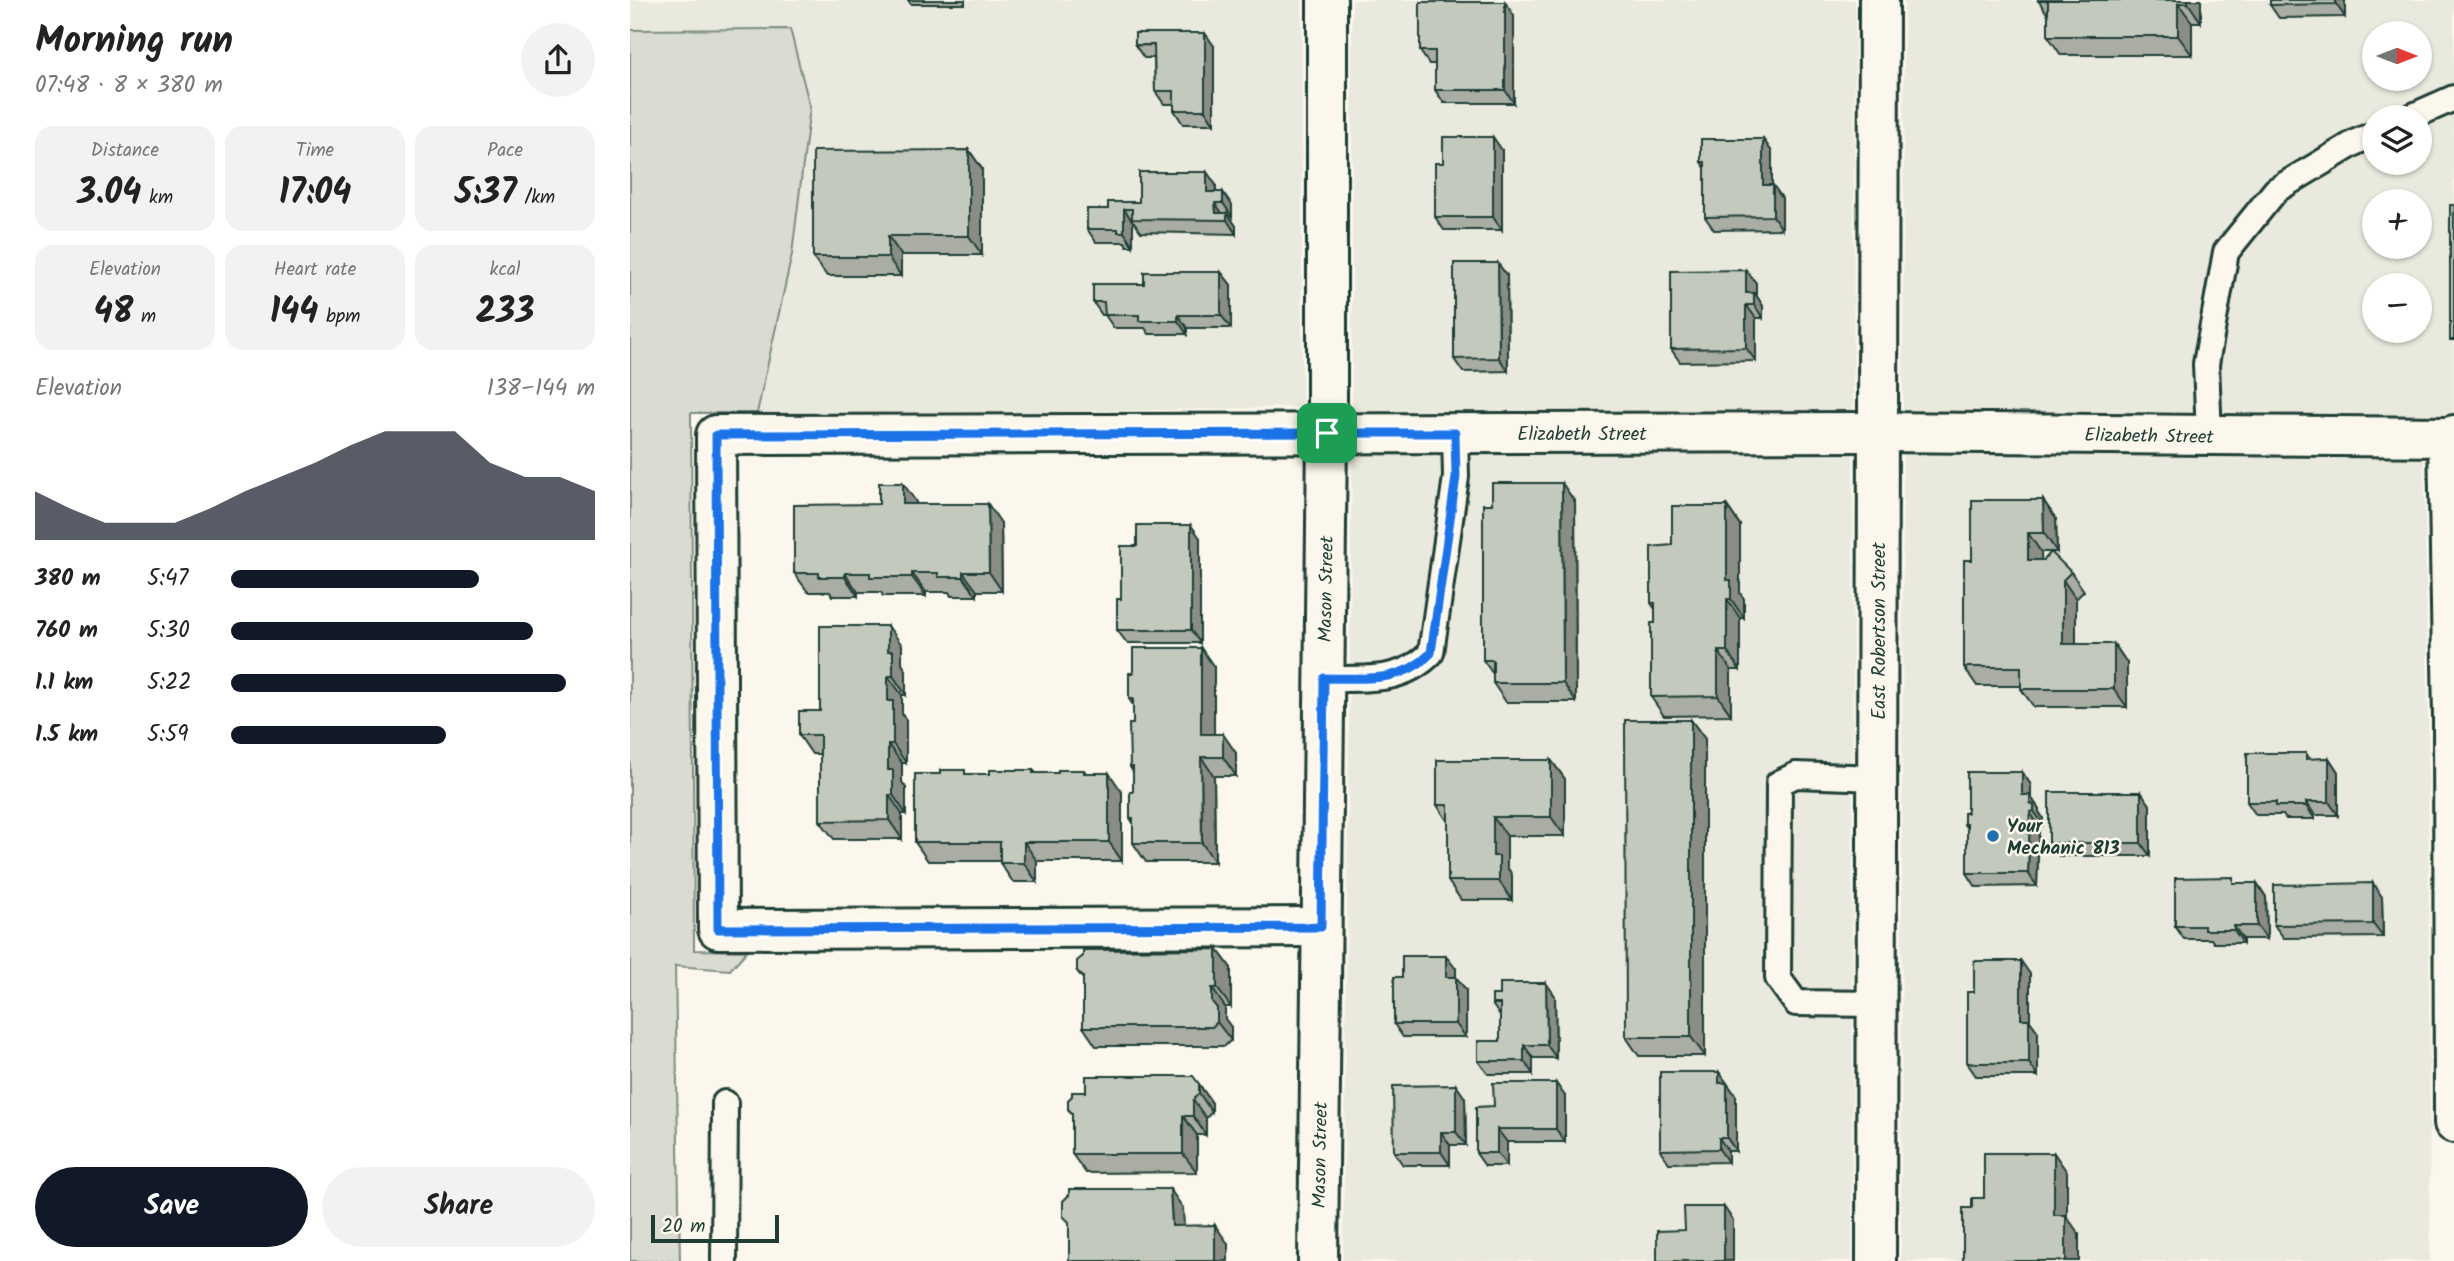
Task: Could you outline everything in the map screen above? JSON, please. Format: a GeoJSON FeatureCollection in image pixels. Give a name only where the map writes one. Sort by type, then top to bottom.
{"type":"FeatureCollection","features":[{"type":"Feature","properties":{"kind":"street","name":"Mason Street"},"geometry":{"type":"LineString","coordinates":[[1318,1261],[1327,433],[1327,0]]}},
{"type":"Feature","properties":{"kind":"street","name":"East Robertson Street"},"geometry":{"type":"LineString","coordinates":[[1876,1261],[1879,0]]}},
{"type":"Feature","properties":{"kind":"street","name":"Elizabeth Street"},"geometry":{"type":"LineString","coordinates":[[1321,927],[718,929],[716,435],[1878,432],[2451,436]]}},
{"type":"Feature","properties":{"kind":"street"},"geometry":{"type":"LineString","coordinates":[[2451,436],[2454,1123]]}},
{"type":"Feature","properties":{"kind":"lane"},"geometry":{"type":"LineString","coordinates":[[2432,108],[2454,98]]}},
{"type":"Feature","properties":{"kind":"lane"},"geometry":{"type":"LineString","coordinates":[[2209,435],[2206,364],[2226,253],[2276,190],[2362,139]]}},
{"type":"Feature","properties":{"kind":"lane"},"geometry":{"type":"LineString","coordinates":[[1324,678],[1374,678],[1399,674],[1418,666],[1431,653],[1456,477],[1455,433]]}},
{"type":"Feature","properties":{"kind":"lane"},"geometry":{"type":"LineString","coordinates":[[1877,778],[1796,775],[1779,783],[1778,950],[1778,978],[1796,1003],[1877,1004]]}},
{"type":"Feature","properties":{"kind":"lane"},"geometry":{"type":"LineString","coordinates":[[724,1261],[725,1103]]}},
{"type":"Feature","properties":{"kind":"shaded area"},"geometry":{"type":"Polygon","coordinates":[[[630,0],[1302,0],[1302,407],[1060,412],[757,413],[792,254],[810,107],[790,29],[630,30],[630,0]]]}},
{"type":"Feature","properties":{"kind":"shaded area"},"geometry":{"type":"Polygon","coordinates":[[[1352,0],[1855,0],[1853,410],[1352,411],[1352,0]]]}},
{"type":"Feature","properties":{"kind":"shaded area"},"geometry":{"type":"Polygon","coordinates":[[[1904,0],[2454,0],[2454,412],[2443,415],[1903,410],[1904,0]]]}},
{"type":"Feature","properties":{"kind":"shaded area"},"geometry":{"type":"Polygon","coordinates":[[[790,29],[810,107],[792,254],[757,413],[691,413],[694,950],[747,951],[730,970],[675,966],[680,1261],[630,1261],[630,30],[790,29]]]}},
{"type":"Feature","properties":{"kind":"shaded area"},"geometry":{"type":"Polygon","coordinates":[[[1853,454],[1852,1261],[1343,1261],[1352,455],[1853,454]]]}},
{"type":"Feature","properties":{"kind":"shaded area"},"geometry":{"type":"Polygon","coordinates":[[[1903,454],[2424,459],[2430,1261],[1901,1261],[1903,454]]]}},
{"type":"Feature","properties":{"kind":"building"},"geometry":{"type":"Polygon","coordinates":[[[2038,0],[2188,0],[2188,3],[2178,3],[2178,36],[2048,36],[2048,1],[2038,0]]]}},
{"type":"Feature","properties":{"kind":"building"},"geometry":{"type":"Polygon","coordinates":[[[2270,0],[2336,0],[2336,4],[2270,5],[2270,0]]]}},
{"type":"Feature","properties":{"kind":"building"},"geometry":{"type":"Polygon","coordinates":[[[1420,2],[1505,2],[1505,90],[1435,90],[1435,51],[1420,51],[1420,2]]]}},
{"type":"Feature","properties":{"kind":"building"},"geometry":{"type":"Polygon","coordinates":[[[1135,33],[1205,33],[1205,110],[1174,110],[1174,91],[1155,91],[1154,45],[1135,45],[1135,33]]]}},
{"type":"Feature","properties":{"kind":"building"},"geometry":{"type":"Polygon","coordinates":[[[1443,137],[1493,137],[1493,217],[1435,217],[1435,163],[1443,163],[1443,137]]]}},
{"type":"Feature","properties":{"kind":"building"},"geometry":{"type":"Polygon","coordinates":[[[1701,139],[1763,139],[1763,185],[1773,185],[1773,216],[1705,217],[1705,162],[1701,162],[1701,139]]]}},
{"type":"Feature","properties":{"kind":"building"},"geometry":{"type":"Polygon","coordinates":[[[969,150],[969,236],[888,236],[888,257],[813,257],[813,151],[969,150]]]}},
{"type":"Feature","properties":{"kind":"building"},"geometry":{"type":"Polygon","coordinates":[[[1139,172],[1207,172],[1207,192],[1223,192],[1223,203],[1215,203],[1216,213],[1227,213],[1227,220],[1132,219],[1132,209],[1124,209],[1124,232],[1118,232],[1118,229],[1087,229],[1087,209],[1108,209],[1108,202],[1139,202],[1139,172]]]}},
{"type":"Feature","properties":{"kind":"building"},"geometry":{"type":"Polygon","coordinates":[[[2450,205],[2454,205],[2454,340],[2450,340],[2450,205]]]}},
{"type":"Feature","properties":{"kind":"building"},"geometry":{"type":"Polygon","coordinates":[[[1454,263],[1498,263],[1499,358],[1454,359],[1454,263]]]}},
{"type":"Feature","properties":{"kind":"building"},"geometry":{"type":"Polygon","coordinates":[[[1746,270],[1746,293],[1754,293],[1754,305],[1746,305],[1746,348],[1671,349],[1671,271],[1746,270]]]}},
{"type":"Feature","properties":{"kind":"building"},"geometry":{"type":"Polygon","coordinates":[[[1144,272],[1221,272],[1221,315],[1178,315],[1178,321],[1139,321],[1139,315],[1105,315],[1104,302],[1093,302],[1093,284],[1144,284],[1144,272]]]}},
{"type":"Feature","properties":{"kind":"building"},"geometry":{"type":"Polygon","coordinates":[[[879,483],[903,483],[903,504],[988,504],[989,572],[963,572],[963,577],[912,573],[912,577],[870,577],[870,573],[845,573],[845,577],[819,577],[819,573],[794,573],[794,505],[879,504],[879,483]]]}},
{"type":"Feature","properties":{"kind":"building"},"geometry":{"type":"Polygon","coordinates":[[[1492,483],[1562,483],[1563,683],[1493,683],[1493,660],[1483,660],[1483,504],[1492,504],[1492,483]]]}},
{"type":"Feature","properties":{"kind":"building"},"geometry":{"type":"Polygon","coordinates":[[[1972,500],[2043,500],[2044,533],[2028,533],[2028,560],[2044,560],[2051,552],[2071,572],[2063,580],[2063,644],[2114,644],[2114,689],[2021,689],[2021,667],[1964,667],[1964,560],[1972,560],[1972,500]]]}},
{"type":"Feature","properties":{"kind":"building"},"geometry":{"type":"Polygon","coordinates":[[[1672,506],[1727,506],[1727,580],[1731,580],[1731,599],[1727,599],[1727,651],[1718,651],[1718,696],[1651,697],[1651,623],[1655,623],[1655,603],[1651,603],[1651,547],[1672,545],[1672,506]]]}},
{"type":"Feature","properties":{"kind":"building"},"geometry":{"type":"Polygon","coordinates":[[[1137,525],[1191,525],[1191,630],[1117,630],[1117,599],[1121,599],[1121,546],[1137,546],[1137,525]]]}},
{"type":"Feature","properties":{"kind":"building"},"geometry":{"type":"Polygon","coordinates":[[[820,626],[888,626],[888,651],[893,651],[893,676],[888,676],[888,701],[893,701],[893,744],[888,744],[888,770],[893,770],[889,820],[820,821],[820,735],[799,735],[799,711],[820,711],[820,626]]]}},
{"type":"Feature","properties":{"kind":"building"},"geometry":{"type":"Polygon","coordinates":[[[1133,648],[1201,648],[1201,734],[1223,734],[1223,757],[1201,757],[1202,843],[1133,843],[1130,792],[1133,792],[1133,767],[1130,767],[1129,724],[1133,724],[1133,699],[1129,699],[1129,673],[1133,673],[1133,648]]]}},
{"type":"Feature","properties":{"kind":"building"},"geometry":{"type":"Polygon","coordinates":[[[1625,720],[1691,720],[1691,1037],[1626,1037],[1625,720]]]}},
{"type":"Feature","properties":{"kind":"building"},"geometry":{"type":"Polygon","coordinates":[[[2247,753],[2306,753],[2306,759],[2329,758],[2329,802],[2306,802],[2306,806],[2276,806],[2276,802],[2247,802],[2247,753]]]}},
{"type":"Feature","properties":{"kind":"building"},"geometry":{"type":"Polygon","coordinates":[[[1437,760],[1551,760],[1551,817],[1493,817],[1493,856],[1499,856],[1499,881],[1448,881],[1448,805],[1437,805],[1437,760]]]}},
{"type":"Feature","properties":{"kind":"building"},"geometry":{"type":"Polygon","coordinates":[[[940,770],[965,770],[965,774],[990,774],[990,770],[1058,773],[1058,770],[1084,770],[1084,773],[1109,773],[1109,842],[1024,842],[1024,863],[1000,863],[1000,842],[915,842],[915,774],[940,774],[940,770]]]}},
{"type":"Feature","properties":{"kind":"building"},"geometry":{"type":"Polygon","coordinates":[[[1967,772],[2022,772],[2022,795],[2030,795],[2030,803],[2034,805],[2034,811],[2030,812],[2028,873],[1967,873],[1967,824],[1964,824],[1964,813],[1967,813],[1967,772]]]}},
{"type":"Feature","properties":{"kind":"building"},"geometry":{"type":"Polygon","coordinates":[[[2049,792],[2141,792],[2141,843],[2049,843],[2049,792]]]}},
{"type":"Feature","properties":{"kind":"building"},"geometry":{"type":"Polygon","coordinates":[[[2233,877],[2233,883],[2257,883],[2257,926],[2234,926],[2234,930],[2204,930],[2204,926],[2175,926],[2175,878],[2233,877]]]}},
{"type":"Feature","properties":{"kind":"building"},"geometry":{"type":"Polygon","coordinates":[[[2373,883],[2373,924],[2274,925],[2274,885],[2373,883]]]}},
{"type":"Feature","properties":{"kind":"building"},"geometry":{"type":"Polygon","coordinates":[[[1217,949],[1217,988],[1212,988],[1212,1002],[1217,1008],[1217,1022],[1212,1027],[1083,1027],[1083,977],[1077,971],[1077,961],[1083,956],[1083,950],[1217,949]]]}},
{"type":"Feature","properties":{"kind":"building"},"geometry":{"type":"Polygon","coordinates":[[[1402,956],[1446,956],[1446,977],[1456,977],[1456,1024],[1394,1024],[1394,977],[1402,977],[1402,956]]]}},
{"type":"Feature","properties":{"kind":"building"},"geometry":{"type":"Polygon","coordinates":[[[1974,961],[2021,961],[2021,1019],[2029,1019],[2029,1063],[1967,1063],[1967,992],[1974,992],[1974,961]]]}},
{"type":"Feature","properties":{"kind":"building"},"geometry":{"type":"Polygon","coordinates":[[[1500,983],[1546,983],[1547,1045],[1524,1045],[1524,1061],[1478,1061],[1478,1041],[1500,1041],[1500,1004],[1492,1004],[1492,995],[1500,995],[1500,983]]]}},
{"type":"Feature","properties":{"kind":"building"},"geometry":{"type":"Polygon","coordinates":[[[1660,1072],[1719,1072],[1719,1083],[1727,1083],[1727,1138],[1719,1138],[1719,1149],[1660,1150],[1660,1072]]]}},
{"type":"Feature","properties":{"kind":"building"},"geometry":{"type":"Polygon","coordinates":[[[1086,1076],[1193,1076],[1199,1084],[1199,1093],[1193,1100],[1193,1116],[1183,1116],[1183,1154],[1072,1154],[1072,1113],[1068,1109],[1068,1100],[1072,1092],[1086,1092],[1086,1076]]]}},
{"type":"Feature","properties":{"kind":"building"},"geometry":{"type":"Polygon","coordinates":[[[1493,1083],[1556,1083],[1556,1129],[1497,1129],[1497,1153],[1476,1153],[1476,1107],[1494,1106],[1493,1083]]]}},
{"type":"Feature","properties":{"kind":"building"},"geometry":{"type":"Polygon","coordinates":[[[1456,1085],[1456,1132],[1441,1132],[1441,1152],[1394,1152],[1393,1086],[1456,1085]]]}},
{"type":"Feature","properties":{"kind":"building"},"geometry":{"type":"Polygon","coordinates":[[[1984,1153],[2054,1153],[2054,1215],[2066,1215],[2066,1261],[1963,1261],[1963,1208],[1972,1208],[1972,1198],[1984,1198],[1984,1153]]]}},
{"type":"Feature","properties":{"kind":"building"},"geometry":{"type":"Polygon","coordinates":[[[1069,1189],[1170,1189],[1172,1226],[1215,1225],[1215,1261],[1069,1261],[1069,1222],[1063,1216],[1063,1201],[1069,1195],[1069,1189]]]}},
{"type":"Feature","properties":{"kind":"building"},"geometry":{"type":"Polygon","coordinates":[[[1684,1207],[1724,1207],[1724,1261],[1657,1261],[1657,1231],[1685,1230],[1684,1207]]]}},
{"type":"Feature","properties":{"kind":"place","name":"Your Mechanic 813"},"geometry":{"type":"Point","coordinates":[1993,836]}},
{"type":"Feature","properties":{"kind":"route"},"geometry":{"type":"LineString","coordinates":[[1327,433],[1455,433],[1456,477],[1431,653],[1418,666],[1399,674],[1374,678],[1324,678],[1321,927],[718,929],[716,435],[1327,433]]}}]}
